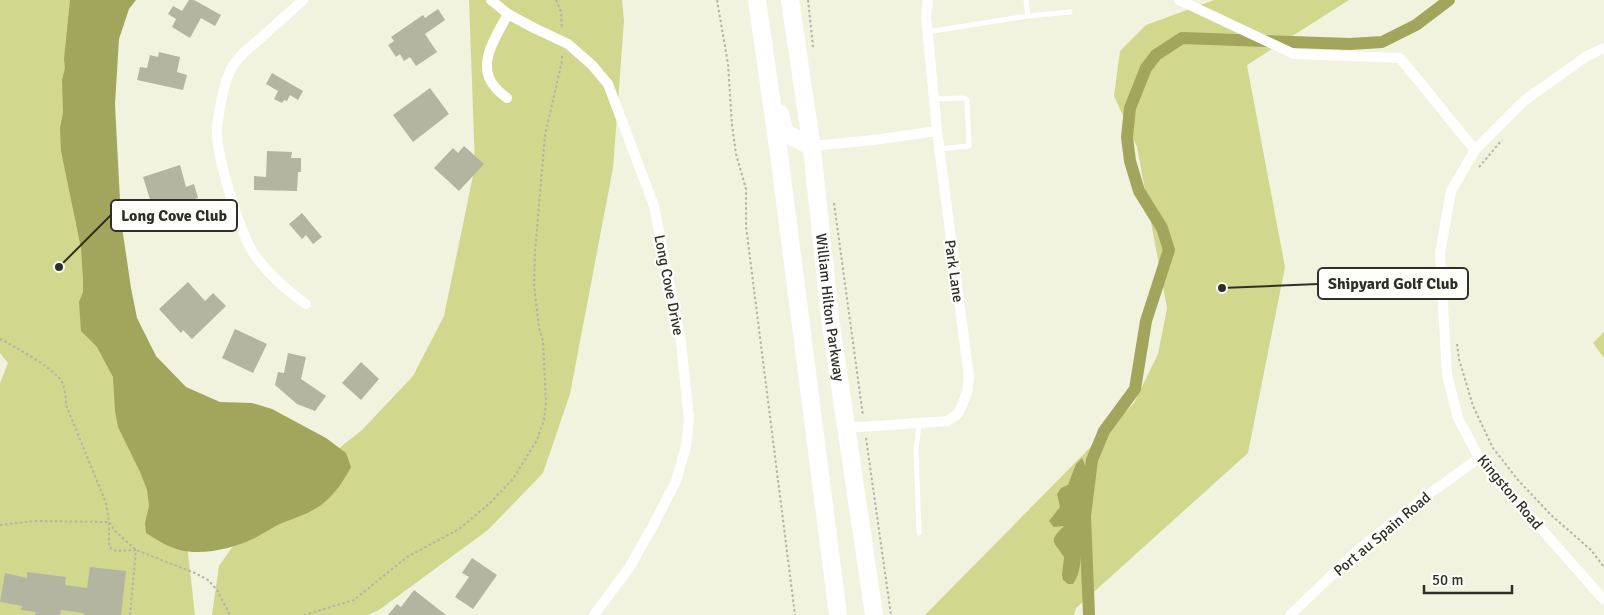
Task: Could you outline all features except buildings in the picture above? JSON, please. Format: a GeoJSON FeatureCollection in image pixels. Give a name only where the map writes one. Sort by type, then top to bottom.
{"type":"FeatureCollection","features":[{"type":"Feature","properties":{"kind":"highway","name":"William Hilton Parkway"},"geometry":{"type":"LineString","coordinates":[[757,0],[838,615]]}},
{"type":"Feature","properties":{"kind":"highway","name":"William Hilton Parkway"},"geometry":{"type":"LineString","coordinates":[[790,0],[811,146],[830,318],[874,615]]}},
{"type":"Feature","properties":{"kind":"highway"},"geometry":{"type":"LineString","coordinates":[[763,46],[785,133],[811,146]]}},
{"type":"Feature","properties":{"kind":"street"},"geometry":{"type":"LineString","coordinates":[[303,0],[238,58],[230,72],[222,96],[217,136],[231,196],[254,254],[286,290],[306,304]]}},
{"type":"Feature","properties":{"kind":"street","name":"Long Cove Drive"},"geometry":{"type":"LineString","coordinates":[[491,0],[508,14],[568,44],[592,65],[608,84],[654,206],[681,342],[689,420],[686,446],[676,481],[629,568],[594,615]]}},
{"type":"Feature","properties":{"kind":"street","name":"Park Lane"},"geometry":{"type":"LineString","coordinates":[[846,428],[947,421],[958,414],[968,398],[969,377],[939,149],[927,32],[928,0]]}},
{"type":"Feature","properties":{"kind":"street"},"geometry":{"type":"LineString","coordinates":[[1179,0],[1182,3],[1192,3],[1294,54],[1400,58],[1475,150]]}},
{"type":"Feature","properties":{"kind":"street"},"geometry":{"type":"LineString","coordinates":[[507,98],[494,87],[487,74],[487,58],[508,14]]}},
{"type":"Feature","properties":{"kind":"street","name":"Kingston Road"},"geometry":{"type":"LineString","coordinates":[[1604,48],[1587,56],[1525,100],[1475,150],[1450,191],[1440,253],[1447,375],[1458,418],[1479,458],[1604,600]]}},
{"type":"Feature","properties":{"kind":"street"},"geometry":{"type":"LineString","coordinates":[[811,146],[937,131]]}},
{"type":"Feature","properties":{"kind":"street","name":"Port au Spain Road"},"geometry":{"type":"LineString","coordinates":[[1290,615],[1358,550],[1429,494],[1479,458]]}},
{"type":"Feature","properties":{"kind":"lane"},"geometry":{"type":"LineString","coordinates":[[1026,0],[1028,16]]}},
{"type":"Feature","properties":{"kind":"lane"},"geometry":{"type":"LineString","coordinates":[[927,32],[1028,16],[1070,12]]}},
{"type":"Feature","properties":{"kind":"lane"},"geometry":{"type":"LineString","coordinates":[[935,99],[964,98],[968,100],[970,146],[939,149]]}},
{"type":"Feature","properties":{"kind":"lane"},"geometry":{"type":"LineString","coordinates":[[919,422],[916,451],[919,533]]}},
{"type":"Feature","properties":{"kind":"path"},"geometry":{"type":"LineString","coordinates":[[304,615],[354,600],[407,558],[459,529],[490,503],[513,479],[536,440],[544,420],[546,403],[543,340],[538,327],[534,285],[535,252],[545,135],[562,61],[561,12],[556,0]]}},
{"type":"Feature","properties":{"kind":"path"},"geometry":{"type":"LineString","coordinates":[[717,0],[728,64],[736,154],[746,189],[746,226],[796,615]]}},
{"type":"Feature","properties":{"kind":"path"},"geometry":{"type":"LineString","coordinates":[[808,0],[814,54]]}},
{"type":"Feature","properties":{"kind":"path"},"geometry":{"type":"LineString","coordinates":[[1473,173],[1504,138]]}},
{"type":"Feature","properties":{"kind":"path"},"geometry":{"type":"LineString","coordinates":[[834,203],[890,615]]}},
{"type":"Feature","properties":{"kind":"path"},"geometry":{"type":"LineString","coordinates":[[0,339],[14,346],[53,373],[61,381],[65,392],[66,406],[106,503],[109,522],[108,547],[116,551],[136,550]]}},
{"type":"Feature","properties":{"kind":"path"},"geometry":{"type":"LineString","coordinates":[[1456,340],[1459,359],[1473,406],[1493,448],[1518,480],[1551,515],[1591,550],[1604,567]]}},
{"type":"Feature","properties":{"kind":"path"},"geometry":{"type":"LineString","coordinates":[[0,525],[36,521],[109,522]]}},
{"type":"Feature","properties":{"kind":"path"},"geometry":{"type":"LineString","coordinates":[[109,522],[125,542],[136,550],[208,580],[217,590],[230,615]]}},
{"type":"Feature","properties":{"kind":"path"},"geometry":{"type":"LineString","coordinates":[[130,615],[136,550]]}},
{"type":"Feature","properties":{"kind":"shaded area"},"geometry":{"type":"Polygon","coordinates":[[[0,0],[104,0],[92,181],[179,474],[195,615],[0,615],[0,383],[8,363],[0,353],[0,0]]]}},
{"type":"Feature","properties":{"kind":"shaded area"},"geometry":{"type":"Polygon","coordinates":[[[70,0],[136,0],[129,9],[119,39],[115,104],[121,220],[137,318],[156,356],[186,387],[220,402],[252,403],[272,409],[326,438],[346,453],[351,467],[337,489],[321,505],[238,545],[218,550],[189,552],[171,547],[146,533],[145,523],[149,506],[147,490],[118,427],[113,377],[97,347],[81,331],[79,302],[83,292],[83,279],[81,248],[61,151],[60,128],[63,113],[62,80],[65,68],[64,59],[70,0]]]}},
{"type":"Feature","properties":{"kind":"shaded area"},"geometry":{"type":"Polygon","coordinates":[[[469,0],[622,0],[624,21],[613,168],[570,394],[543,473],[488,530],[379,610],[368,615],[212,615],[219,566],[254,516],[362,430],[413,376],[444,316],[475,166],[469,0]]]}},
{"type":"Feature","properties":{"kind":"shaded area"},"geometry":{"type":"Polygon","coordinates":[[[1214,0],[1349,0],[1247,65],[1285,267],[1248,453],[1076,608],[1074,615],[925,615],[1134,403],[1158,354],[1167,308],[1137,147],[1114,96],[1120,51],[1146,25],[1214,0]]]}},
{"type":"Feature","properties":{"kind":"shaded area"},"geometry":{"type":"Polygon","coordinates":[[[1604,332],[1604,358],[1593,343],[1604,332]]]}},
{"type":"Feature","properties":{"kind":"shaded area"},"geometry":{"type":"Polygon","coordinates":[[[1082,458],[1086,470],[1087,495],[1082,519],[1079,571],[1073,584],[1068,584],[1063,580],[1062,575],[1064,557],[1054,541],[1056,535],[1064,526],[1054,527],[1049,521],[1060,507],[1057,494],[1061,488],[1068,485],[1076,464],[1082,458]]]}},
{"type":"Feature","properties":{"kind":"waterway"},"geometry":{"type":"LineString","coordinates":[[1089,615],[1085,516],[1092,460],[1104,431],[1135,389],[1146,321],[1169,250],[1162,228],[1139,191],[1130,161],[1127,137],[1130,108],[1146,68],[1156,55],[1182,38],[1350,44],[1382,42],[1416,25],[1449,0]]}},
{"type":"Feature","properties":{"kind":"place","name":"Long Cove Club"},"geometry":{"type":"Point","coordinates":[59,267]}},
{"type":"Feature","properties":{"kind":"place","name":"Shipyard Golf Club"},"geometry":{"type":"Point","coordinates":[1222,288]}}]}
